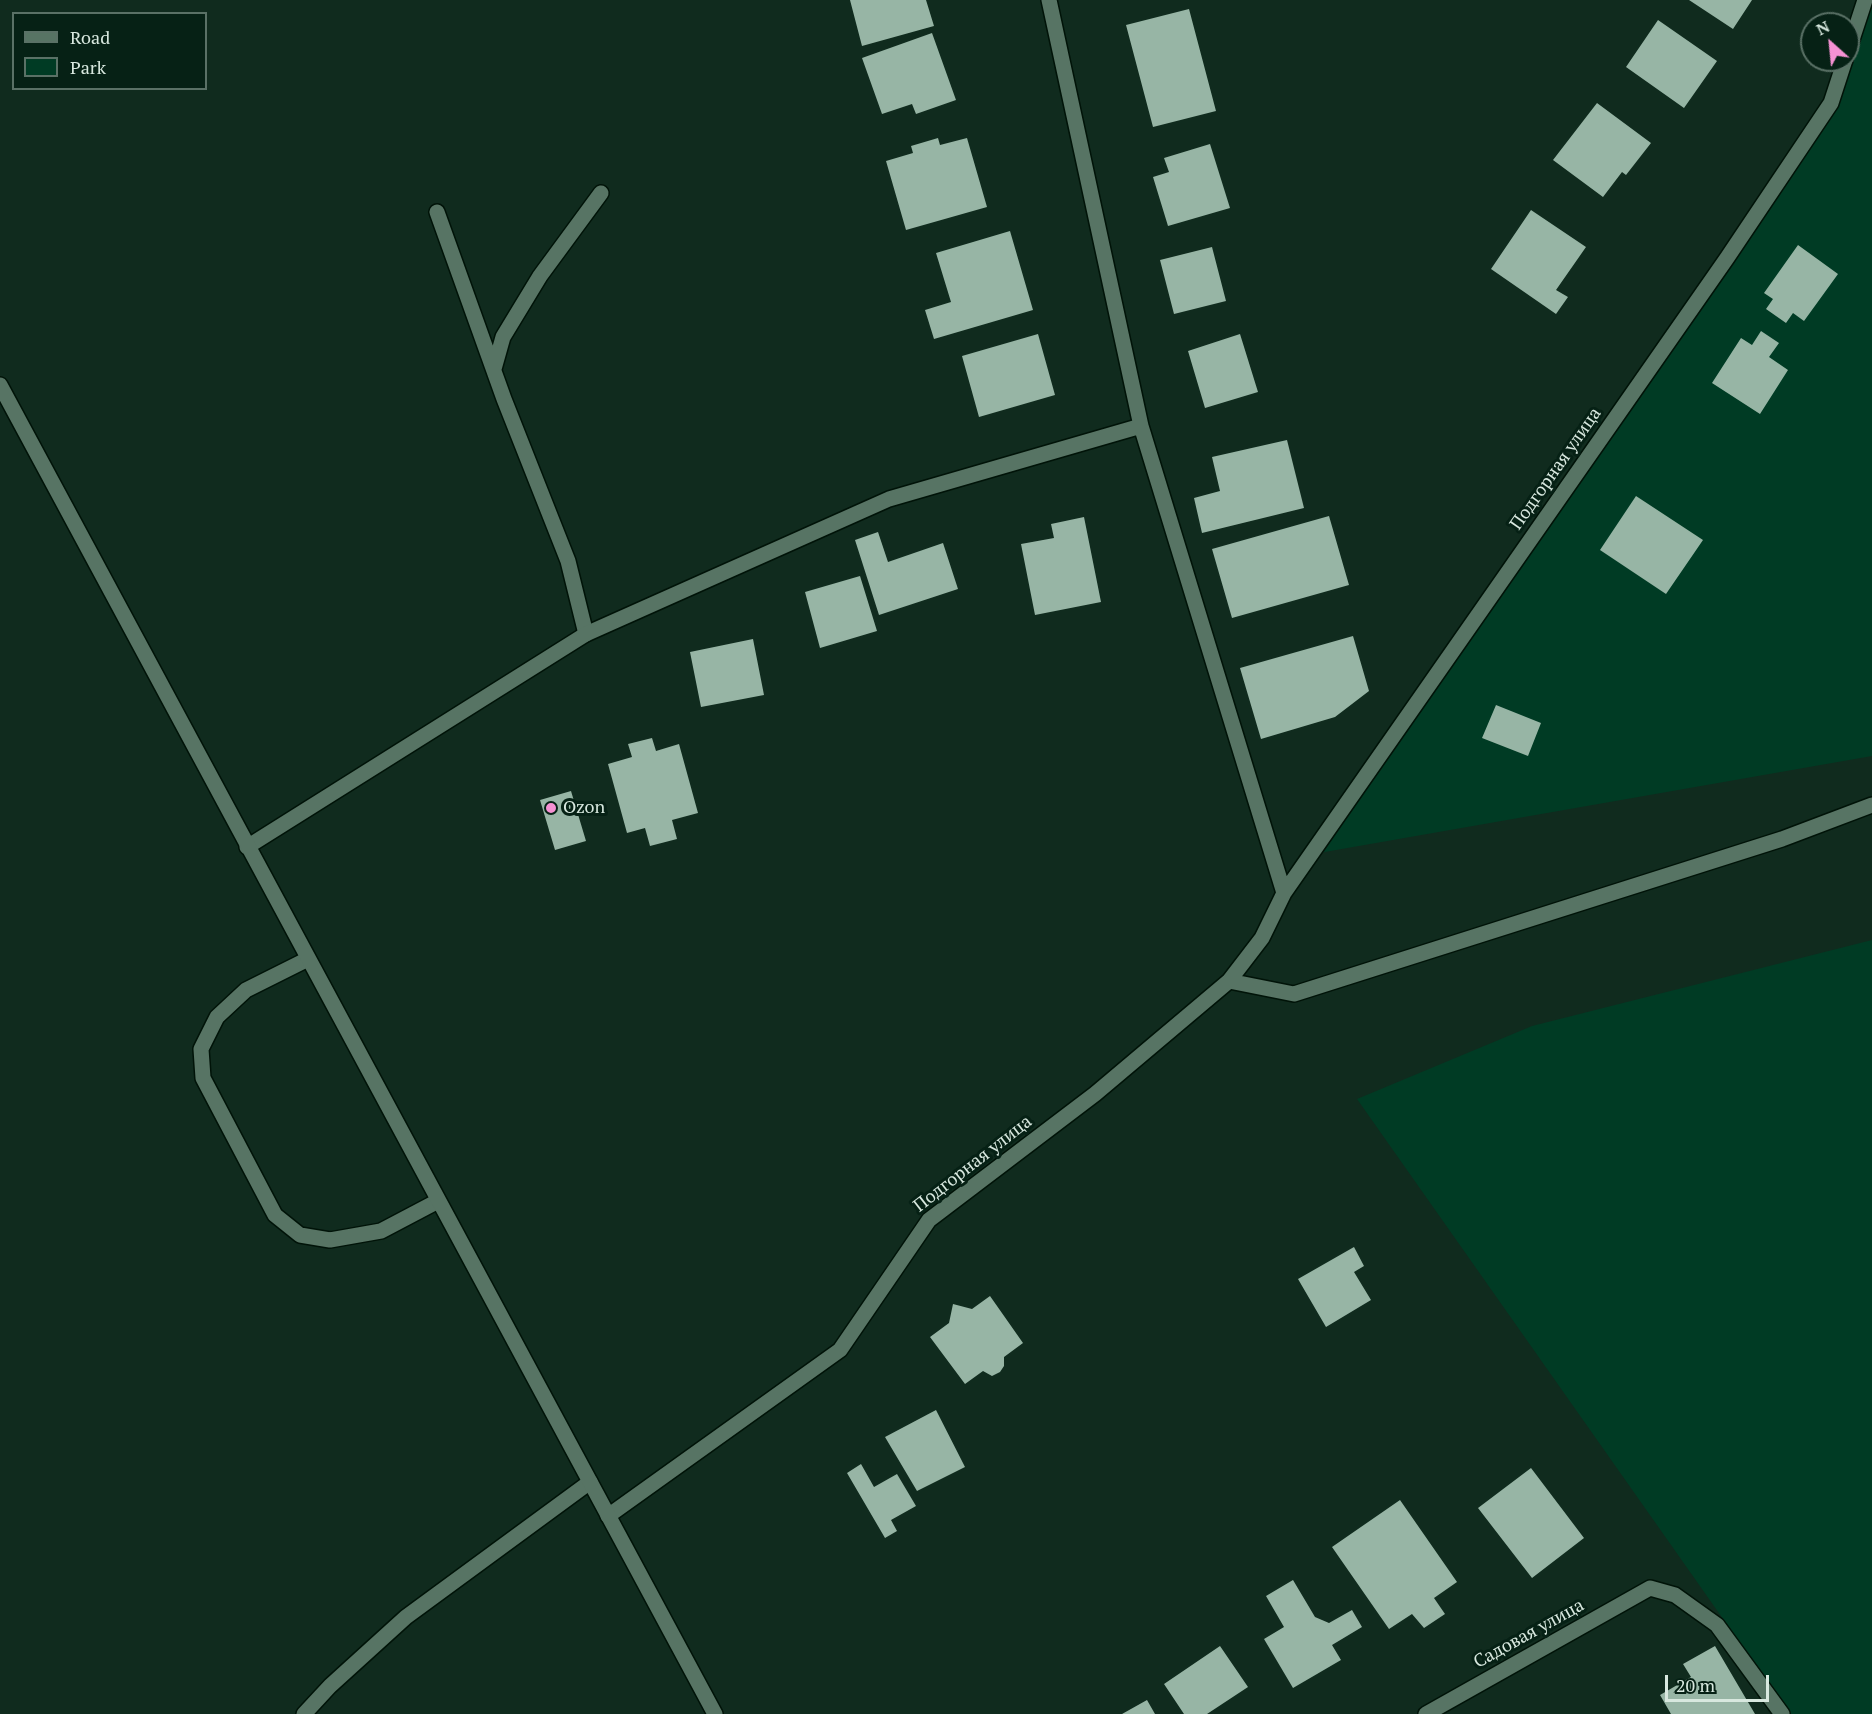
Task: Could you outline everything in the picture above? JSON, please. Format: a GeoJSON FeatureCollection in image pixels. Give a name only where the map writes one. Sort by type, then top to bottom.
{"type":"FeatureCollection","features":[{"type":"Feature","properties":{"kind":"street"},"geometry":{"type":"LineString","coordinates":[[1048,0],[1141,426],[1284,893]]}},
{"type":"Feature","properties":{"kind":"street"},"geometry":{"type":"LineString","coordinates":[[1860,15],[1865,0]]}},
{"type":"Feature","properties":{"kind":"street","name":"Подгорная улица"},"geometry":{"type":"LineString","coordinates":[[608,1516],[840,1350],[929,1220],[1095,1094],[1229,981],[1262,938],[1284,893],[1727,258],[1831,103],[1841,72]]}},
{"type":"Feature","properties":{"kind":"street"},"geometry":{"type":"LineString","coordinates":[[494,369],[503,337],[540,276],[601,193]]}},
{"type":"Feature","properties":{"kind":"street"},"geometry":{"type":"LineString","coordinates":[[437,212],[494,369],[568,561],[586,634]]}},
{"type":"Feature","properties":{"kind":"street"},"geometry":{"type":"LineString","coordinates":[[0,385],[715,1714]]}},
{"type":"Feature","properties":{"kind":"street"},"geometry":{"type":"LineString","coordinates":[[247,847],[586,634],[890,499],[1141,426]]}},
{"type":"Feature","properties":{"kind":"street"},"geometry":{"type":"LineString","coordinates":[[1229,981],[1294,994],[1782,839],[1872,804]]}},
{"type":"Feature","properties":{"kind":"street"},"geometry":{"type":"LineString","coordinates":[[308,959],[246,990],[217,1017],[201,1049],[203,1078],[270,1204],[276,1215],[300,1235],[330,1240],[381,1231],[438,1201]]}},
{"type":"Feature","properties":{"kind":"street"},"geometry":{"type":"LineString","coordinates":[[304,1714],[330,1686],[406,1617],[590,1482]]}},
{"type":"Feature","properties":{"kind":"street","name":"Садовая улица"},"geometry":{"type":"LineString","coordinates":[[1426,1714],[1650,1588],[1676,1595],[1717,1625],[1782,1714]]}},
{"type":"Feature","properties":{"kind":"green space"},"geometry":{"type":"Polygon","coordinates":[[[1872,0],[1872,756],[1319,853],[1833,103],[1845,72],[1860,72],[1860,32],[1872,0]]]}},
{"type":"Feature","properties":{"kind":"green space"},"geometry":{"type":"Polygon","coordinates":[[[1872,940],[1872,1714],[1790,1714],[1357,1099],[1532,1026],[1872,940]]]}},
{"type":"Feature","properties":{"kind":"building"},"geometry":{"type":"Polygon","coordinates":[[[850,0],[926,0],[934,26],[862,46],[850,0]]]}},
{"type":"Feature","properties":{"kind":"building"},"geometry":{"type":"Polygon","coordinates":[[[1689,0],[1752,0],[1733,29],[1689,0]]]}},
{"type":"Feature","properties":{"kind":"building"},"geometry":{"type":"Polygon","coordinates":[[[1189,9],[1216,111],[1153,127],[1126,25],[1189,9]]]}},
{"type":"Feature","properties":{"kind":"building"},"geometry":{"type":"Polygon","coordinates":[[[1658,20],[1717,61],[1684,108],[1626,67],[1658,20]]]}},
{"type":"Feature","properties":{"kind":"building"},"geometry":{"type":"Polygon","coordinates":[[[932,33],[956,100],[916,114],[912,104],[882,114],[862,58],[932,33]]]}},
{"type":"Feature","properties":{"kind":"building"},"geometry":{"type":"Polygon","coordinates":[[[1597,103],[1651,143],[1626,175],[1622,172],[1603,197],[1553,160],[1597,103]]]}},
{"type":"Feature","properties":{"kind":"building"},"geometry":{"type":"Polygon","coordinates":[[[938,138],[940,145],[967,138],[987,207],[906,230],[886,161],[913,153],[911,146],[938,138]]]}},
{"type":"Feature","properties":{"kind":"building"},"geometry":{"type":"Polygon","coordinates":[[[1210,144],[1230,208],[1168,226],[1153,177],[1169,172],[1164,158],[1210,144]]]}},
{"type":"Feature","properties":{"kind":"building"},"geometry":{"type":"Polygon","coordinates":[[[1531,210],[1586,247],[1556,290],[1568,297],[1556,314],[1491,269],[1531,210]]]}},
{"type":"Feature","properties":{"kind":"building"},"geometry":{"type":"Polygon","coordinates":[[[1010,231],[1033,310],[934,339],[925,310],[951,302],[936,253],[1010,231]]]}},
{"type":"Feature","properties":{"kind":"building"},"geometry":{"type":"Polygon","coordinates":[[[1798,245],[1838,274],[1804,321],[1793,313],[1786,323],[1766,309],[1773,299],[1764,293],[1798,245]]]}},
{"type":"Feature","properties":{"kind":"building"},"geometry":{"type":"Polygon","coordinates":[[[1212,247],[1226,301],[1174,314],[1160,260],[1212,247]]]}},
{"type":"Feature","properties":{"kind":"building"},"geometry":{"type":"Polygon","coordinates":[[[1761,331],[1779,343],[1769,357],[1788,370],[1760,414],[1712,383],[1741,338],[1752,345],[1761,331]]]}},
{"type":"Feature","properties":{"kind":"building"},"geometry":{"type":"Polygon","coordinates":[[[1038,334],[1055,395],[979,417],[962,356],[1038,334]]]}},
{"type":"Feature","properties":{"kind":"building"},"geometry":{"type":"Polygon","coordinates":[[[1240,334],[1258,392],[1205,408],[1188,351],[1240,334]]]}},
{"type":"Feature","properties":{"kind":"building"},"geometry":{"type":"Polygon","coordinates":[[[1287,440],[1304,508],[1202,533],[1194,498],[1220,491],[1212,457],[1287,440]]]}},
{"type":"Feature","properties":{"kind":"building"},"geometry":{"type":"Polygon","coordinates":[[[1636,496],[1703,540],[1666,594],[1600,550],[1636,496]]]}},
{"type":"Feature","properties":{"kind":"building"},"geometry":{"type":"Polygon","coordinates":[[[1329,516],[1349,585],[1232,618],[1212,549],[1329,516]]]}},
{"type":"Feature","properties":{"kind":"building"},"geometry":{"type":"Polygon","coordinates":[[[1084,517],[1101,602],[1035,615],[1021,544],[1054,538],[1051,524],[1084,517]]]}},
{"type":"Feature","properties":{"kind":"building"},"geometry":{"type":"Polygon","coordinates":[[[878,532],[888,562],[943,543],[958,589],[879,615],[855,540],[878,532]]]}},
{"type":"Feature","properties":{"kind":"building"},"geometry":{"type":"Polygon","coordinates":[[[860,576],[877,631],[820,648],[805,592],[860,576]]]}},
{"type":"Feature","properties":{"kind":"building"},"geometry":{"type":"Polygon","coordinates":[[[1353,636],[1369,691],[1335,717],[1261,739],[1240,668],[1353,636]]]}},
{"type":"Feature","properties":{"kind":"building"},"geometry":{"type":"Polygon","coordinates":[[[753,639],[764,695],[701,707],[690,652],[753,639]]]}},
{"type":"Feature","properties":{"kind":"building"},"geometry":{"type":"Polygon","coordinates":[[[1496,705],[1541,723],[1528,756],[1482,738],[1496,705]]]}},
{"type":"Feature","properties":{"kind":"building"},"geometry":{"type":"Polygon","coordinates":[[[652,738],[656,751],[679,744],[698,813],[672,820],[677,839],[650,846],[645,828],[627,833],[608,764],[632,757],[628,744],[652,738]]]}},
{"type":"Feature","properties":{"kind":"building"},"geometry":{"type":"Polygon","coordinates":[[[571,791],[586,841],[555,850],[540,800],[571,791]]]}},
{"type":"Feature","properties":{"kind":"building"},"geometry":{"type":"Polygon","coordinates":[[[1354,1247],[1364,1266],[1354,1272],[1371,1300],[1326,1327],[1298,1279],[1354,1247]]]}},
{"type":"Feature","properties":{"kind":"building"},"geometry":{"type":"Polygon","coordinates":[[[990,1296],[1023,1343],[1004,1357],[1004,1366],[1000,1372],[992,1376],[983,1371],[965,1384],[930,1337],[949,1323],[953,1304],[972,1309],[990,1296]]]}},
{"type":"Feature","properties":{"kind":"building"},"geometry":{"type":"Polygon","coordinates":[[[936,1410],[965,1467],[917,1491],[885,1437],[936,1410]]]}},
{"type":"Feature","properties":{"kind":"building"},"geometry":{"type":"Polygon","coordinates":[[[861,1464],[874,1487],[897,1474],[916,1506],[891,1520],[897,1531],[885,1538],[847,1473],[861,1464]]]}},
{"type":"Feature","properties":{"kind":"building"},"geometry":{"type":"Polygon","coordinates":[[[1531,1468],[1584,1538],[1532,1578],[1478,1508],[1531,1468]]]}},
{"type":"Feature","properties":{"kind":"building"},"geometry":{"type":"Polygon","coordinates":[[[1400,1500],[1457,1582],[1434,1598],[1445,1614],[1424,1628],[1412,1614],[1389,1629],[1332,1547],[1400,1500]]]}},
{"type":"Feature","properties":{"kind":"building"},"geometry":{"type":"Polygon","coordinates":[[[1293,1580],[1315,1617],[1329,1623],[1352,1610],[1362,1627],[1332,1645],[1341,1660],[1293,1688],[1264,1639],[1284,1627],[1266,1596],[1293,1580]]]}},
{"type":"Feature","properties":{"kind":"building"},"geometry":{"type":"Polygon","coordinates":[[[1220,1646],[1248,1687],[1207,1714],[1184,1714],[1164,1684],[1220,1646]]]}},
{"type":"Feature","properties":{"kind":"building"},"geometry":{"type":"Polygon","coordinates":[[[1715,1646],[1755,1714],[1671,1714],[1660,1695],[1691,1677],[1683,1664],[1715,1646]]]}},
{"type":"Feature","properties":{"kind":"building"},"geometry":{"type":"Polygon","coordinates":[[[1147,1700],[1155,1714],[1122,1714],[1147,1700]]]}},
{"type":"Feature","properties":{"kind":"place","name":"Ozon"},"geometry":{"type":"Point","coordinates":[551,808]}}]}
